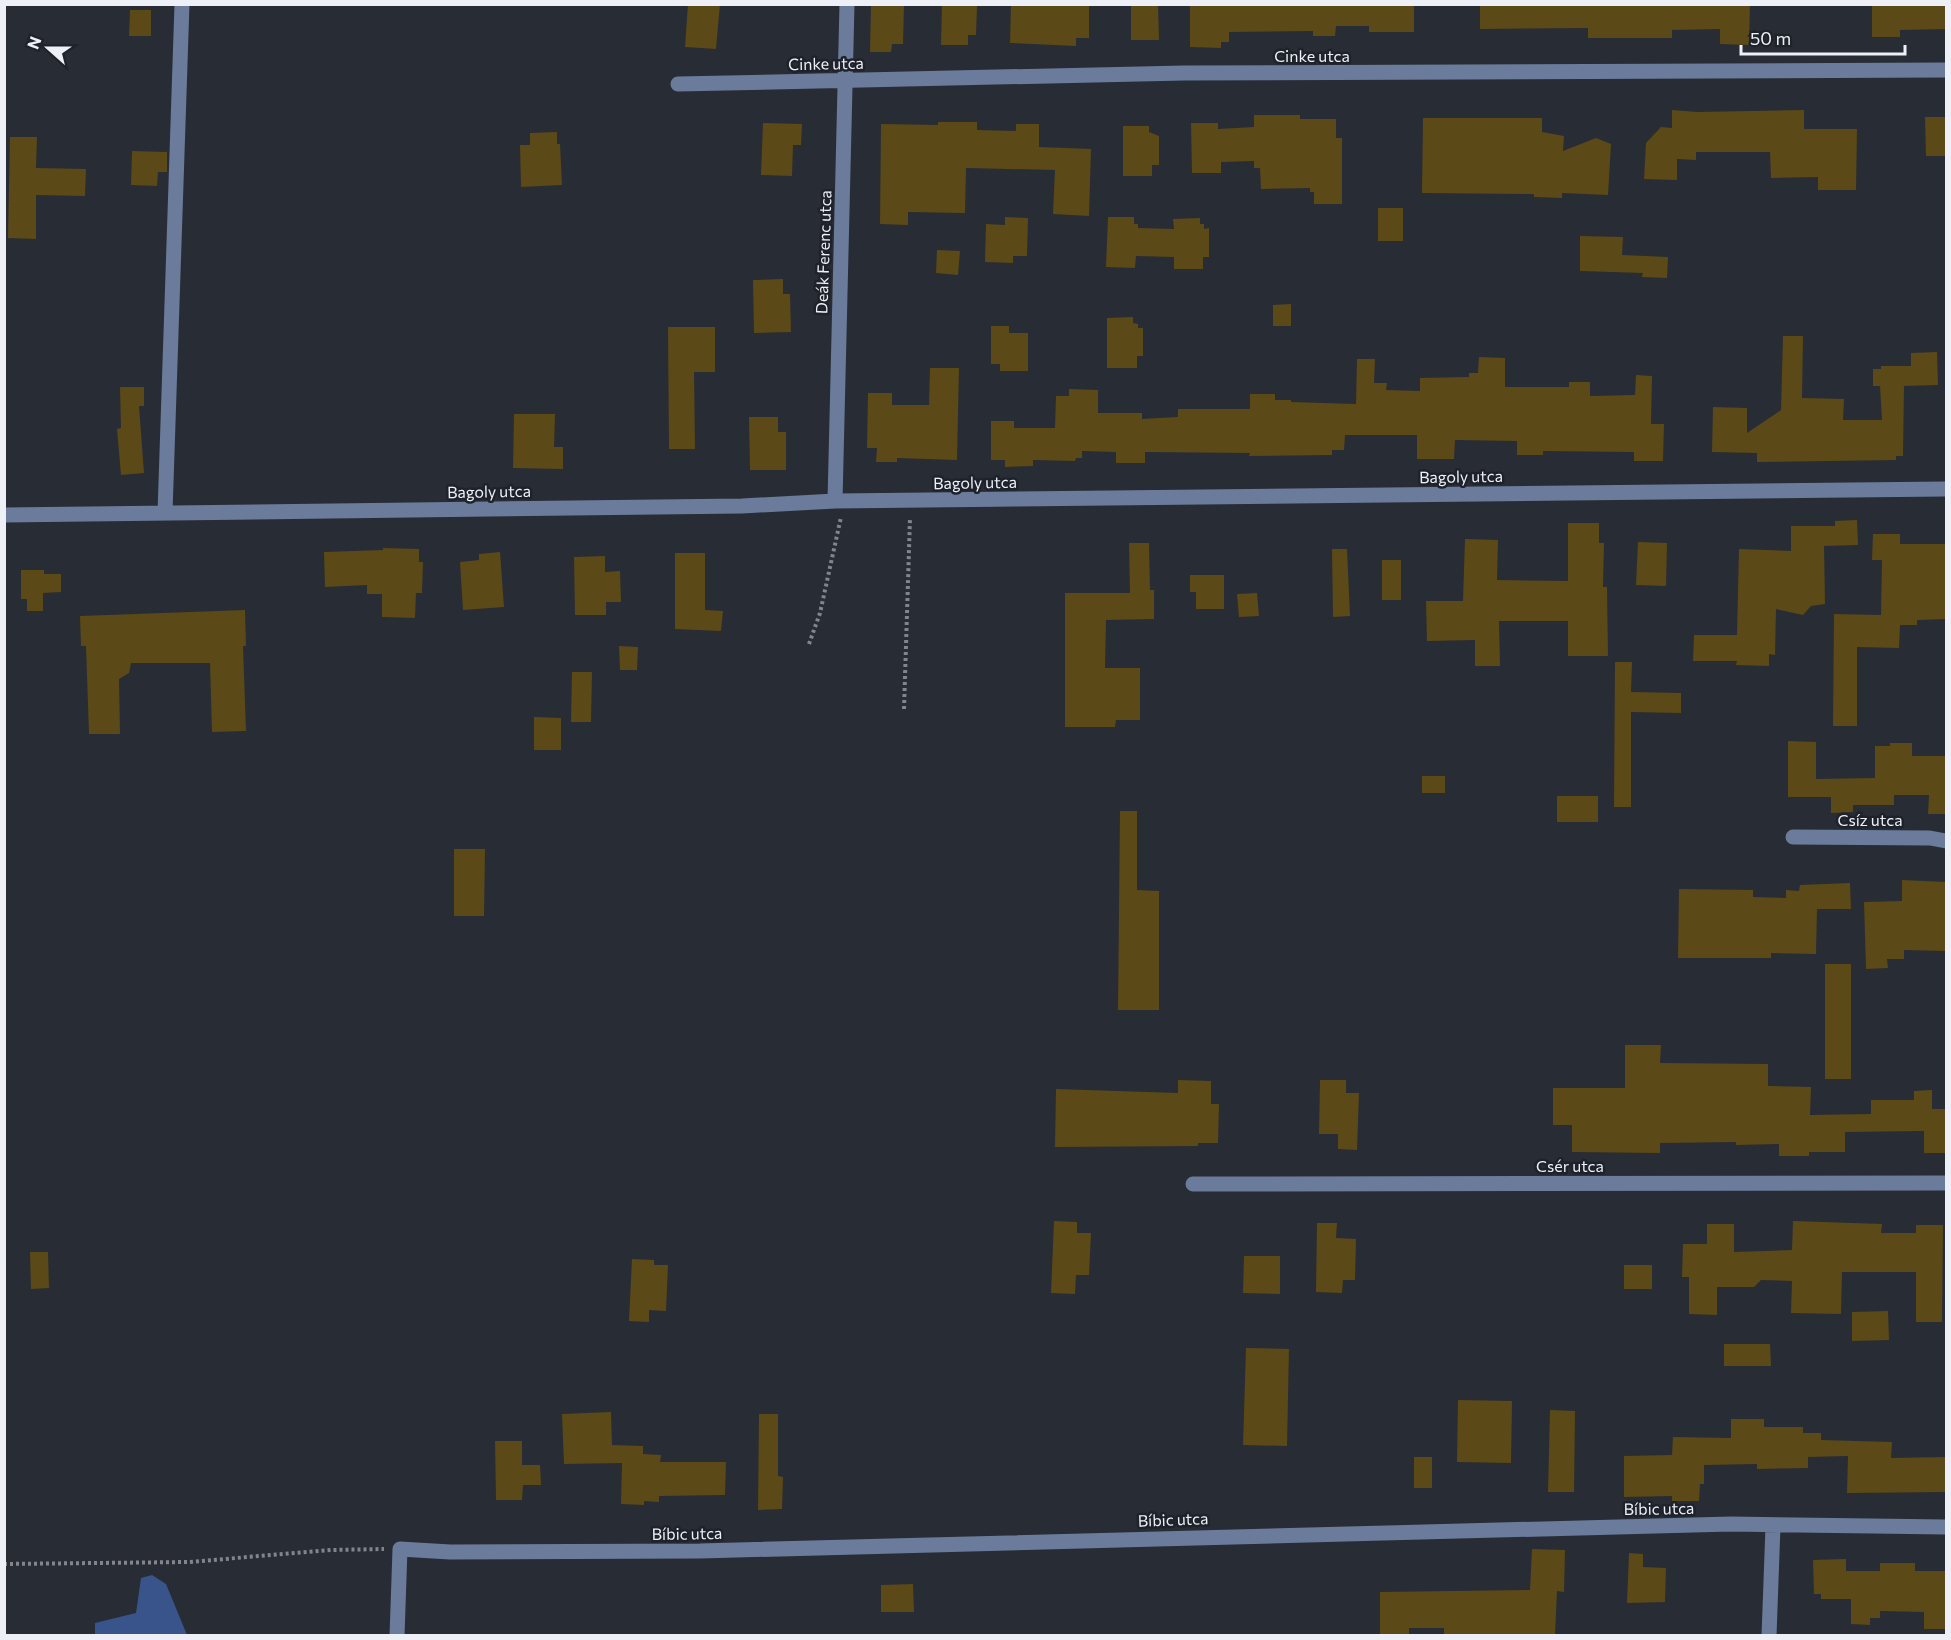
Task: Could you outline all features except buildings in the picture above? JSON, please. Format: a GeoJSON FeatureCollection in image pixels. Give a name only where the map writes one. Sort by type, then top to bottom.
{"type":"FeatureCollection","features":[{"type":"Feature","properties":{"kind":"street"},"geometry":{"type":"LineString","coordinates":[[165,513],[182,4]]}},
{"type":"Feature","properties":{"kind":"street","name":"Deák Ferenc utca"},"geometry":{"type":"LineString","coordinates":[[839,501],[847,4]]}},
{"type":"Feature","properties":{"kind":"street","name":"Cinke utca"},"geometry":{"type":"LineString","coordinates":[[678,84],[1177,73],[1947,70]]}},
{"type":"Feature","properties":{"kind":"street","name":"Bagoly utca"},"geometry":{"type":"LineString","coordinates":[[4,514],[742,506],[839,501],[1947,489]]}},
{"type":"Feature","properties":{"kind":"street","name":"Csíz utca"},"geometry":{"type":"LineString","coordinates":[[1793,837],[1930,837],[1947,841]]}},
{"type":"Feature","properties":{"kind":"street","name":"Csér utca"},"geometry":{"type":"LineString","coordinates":[[1193,1184],[1947,1183]]}},
{"type":"Feature","properties":{"kind":"street","name":"Bíbic utca"},"geometry":{"type":"LineString","coordinates":[[400,1549],[450,1552],[700,1551],[1731,1524],[1947,1527]]}},
{"type":"Feature","properties":{"kind":"street"},"geometry":{"type":"LineString","coordinates":[[1769,1635],[1773,1526]]}},
{"type":"Feature","properties":{"kind":"street"},"geometry":{"type":"LineString","coordinates":[[398,1635],[400,1549]]}},
{"type":"Feature","properties":{"kind":"path"},"geometry":{"type":"LineString","coordinates":[[809,644],[820,613],[839,501]]}},
{"type":"Feature","properties":{"kind":"path"},"geometry":{"type":"LineString","coordinates":[[904,709],[911,501]]}},
{"type":"Feature","properties":{"kind":"path"},"geometry":{"type":"LineString","coordinates":[[4,1564],[189,1562],[331,1550],[400,1549]]}},
{"type":"Feature","properties":{"kind":"shaded area"},"geometry":{"type":"Polygon","coordinates":[[[152,1575],[166,1584],[187,1635],[95,1635],[95,1623],[136,1613],[141,1578],[152,1575]]]}}]}
